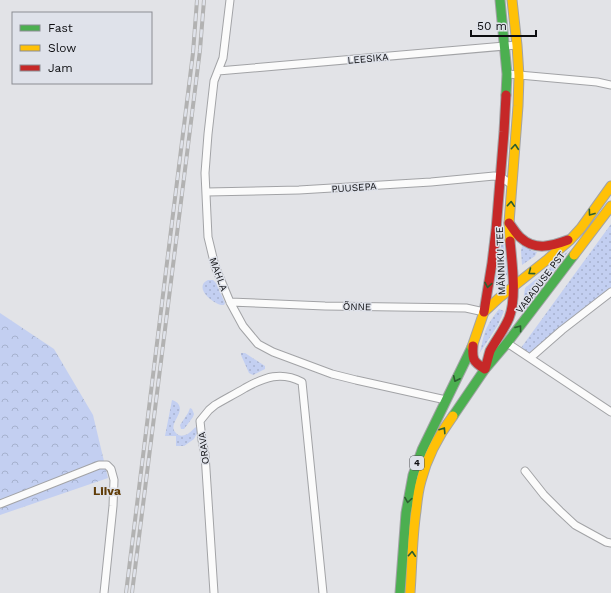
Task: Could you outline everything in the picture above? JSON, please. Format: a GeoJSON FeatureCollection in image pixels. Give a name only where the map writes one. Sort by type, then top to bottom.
{"type":"FeatureCollection","features":[{"type":"Feature","properties":{"kind":"main road","name":"MÄNNIKU TEE"},"geometry":{"type":"LineString","coordinates":[[400,593],[406,513],[413,475],[422,450],[473,344],[484,312],[496,230],[507,74],[500,0]]}},
{"type":"Feature","properties":{"kind":"main road","name":"MÄNNIKU TEE"},"geometry":{"type":"LineString","coordinates":[[410,593],[416,502],[421,479],[440,433],[485,369],[490,352],[511,310],[513,286],[509,223],[519,76],[512,0]]}},
{"type":"Feature","properties":{"kind":"main road","name":"VABADUSE PST"},"geometry":{"type":"LineString","coordinates":[[484,312],[513,286],[570,240],[581,228],[611,186]]}},
{"type":"Feature","properties":{"kind":"main road","name":"VABADUSE PST"},"geometry":{"type":"LineString","coordinates":[[485,369],[507,343],[611,206]]}},
{"type":"Feature","properties":{"kind":"main road"},"geometry":{"type":"LineString","coordinates":[[509,223],[520,238],[540,247],[570,240]]}},
{"type":"Feature","properties":{"kind":"main road"},"geometry":{"type":"LineString","coordinates":[[473,344],[472,357],[476,364],[485,369]]}},
{"type":"Feature","properties":{"kind":"street","name":"MAHLA"},"geometry":{"type":"LineString","coordinates":[[230,0],[223,58],[214,81],[205,173],[208,237],[215,266],[230,302],[243,326],[258,344],[273,352],[332,374],[446,400]]}},
{"type":"Feature","properties":{"kind":"street","name":"LEESIKA"},"geometry":{"type":"LineString","coordinates":[[218,71],[517,45]]}},
{"type":"Feature","properties":{"kind":"street"},"geometry":{"type":"LineString","coordinates":[[507,74],[597,82],[611,85]]}},
{"type":"Feature","properties":{"kind":"street"},"geometry":{"type":"LineString","coordinates":[[501,176],[512,185]]}},
{"type":"Feature","properties":{"kind":"street","name":"PUUSEPA"},"geometry":{"type":"LineString","coordinates":[[206,192],[300,190],[501,176]]}},
{"type":"Feature","properties":{"kind":"street"},"geometry":{"type":"LineString","coordinates":[[530,358],[562,330],[611,292]]}},
{"type":"Feature","properties":{"kind":"street","name":"ÕNNE"},"geometry":{"type":"LineString","coordinates":[[230,302],[333,306],[466,308],[484,312]]}},
{"type":"Feature","properties":{"kind":"street"},"geometry":{"type":"LineString","coordinates":[[507,343],[611,412]]}},
{"type":"Feature","properties":{"kind":"street","name":"ORAVA"},"geometry":{"type":"LineString","coordinates":[[214,593],[205,454],[200,421],[208,410],[215,405],[260,380],[273,376],[287,376],[302,382],[323,593]]}},
{"type":"Feature","properties":{"kind":"street"},"geometry":{"type":"LineString","coordinates":[[0,504],[99,465],[107,465],[111,469],[114,480],[113,506],[104,593]]}},
{"type":"Feature","properties":{"kind":"street"},"geometry":{"type":"LineString","coordinates":[[525,471],[544,495],[575,525],[606,542],[611,543]]}},
{"type":"Feature","properties":{"kind":"green space"},"geometry":{"type":"Polygon","coordinates":[[[611,224],[611,292],[530,358],[518,352],[611,224]]]}},
{"type":"Feature","properties":{"kind":"green space"},"geometry":{"type":"Polygon","coordinates":[[[503,233],[507,275],[495,284],[495,283],[503,233]]]}},
{"type":"Feature","properties":{"kind":"green space"},"geometry":{"type":"Polygon","coordinates":[[[522,246],[537,252],[535,256],[522,265],[521,251],[522,246]]]}},
{"type":"Feature","properties":{"kind":"green space"},"geometry":{"type":"Polygon","coordinates":[[[570,249],[525,310],[522,309],[525,288],[570,249]]]}},
{"type":"Feature","properties":{"kind":"green space"},"geometry":{"type":"Polygon","coordinates":[[[208,280],[213,280],[216,283],[225,303],[224,305],[215,302],[207,296],[202,287],[208,280]]]}},
{"type":"Feature","properties":{"kind":"green space"},"geometry":{"type":"Polygon","coordinates":[[[499,309],[504,311],[498,325],[479,354],[487,328],[499,309]]]}},
{"type":"Feature","properties":{"kind":"green space"},"geometry":{"type":"Polygon","coordinates":[[[0,313],[54,349],[93,415],[108,478],[0,515],[0,313]]]}},
{"type":"Feature","properties":{"kind":"green space"},"geometry":{"type":"Polygon","coordinates":[[[241,353],[245,353],[265,366],[265,369],[253,375],[249,373],[241,353]]]}},
{"type":"Feature","properties":{"kind":"green space"},"geometry":{"type":"Polygon","coordinates":[[[172,400],[179,405],[180,409],[173,427],[177,434],[183,436],[198,426],[194,439],[184,446],[176,446],[176,436],[165,436],[172,400]]]}},
{"type":"Feature","properties":{"kind":"green space"},"geometry":{"type":"Polygon","coordinates":[[[190,408],[194,414],[193,417],[184,429],[181,429],[180,425],[190,408]]]}},
{"type":"Feature","properties":{"kind":"railway"},"geometry":{"type":"LineString","coordinates":[[126,593],[193,53],[197,0]]}},
{"type":"Feature","properties":{"kind":"railway"},"geometry":{"type":"LineString","coordinates":[[132,593],[200,50],[204,0]]}},
{"type":"Feature","properties":{"kind":"traffic: fast"},"geometry":{"type":"LineString","coordinates":[[500,0],[507,74],[506,95]]}},
{"type":"Feature","properties":{"kind":"traffic: fast"},"geometry":{"type":"LineString","coordinates":[[453,416],[485,369],[507,343],[574,255]]}},
{"type":"Feature","properties":{"kind":"traffic: fast"},"geometry":{"type":"LineString","coordinates":[[400,593],[406,513],[413,475],[422,450],[472,347]]}},
{"type":"Feature","properties":{"kind":"traffic: slow"},"geometry":{"type":"LineString","coordinates":[[510,241],[509,223],[519,76],[512,0]]}},
{"type":"Feature","properties":{"kind":"traffic: slow"},"geometry":{"type":"LineString","coordinates":[[472,347],[484,312],[570,240],[581,228],[611,186]]}},
{"type":"Feature","properties":{"kind":"traffic: slow"},"geometry":{"type":"LineString","coordinates":[[574,255],[611,206]]}},
{"type":"Feature","properties":{"kind":"traffic: slow"},"geometry":{"type":"LineString","coordinates":[[410,593],[414,531],[420,485],[434,447],[453,416]]}},
{"type":"Feature","properties":{"kind":"traffic: jam"},"geometry":{"type":"LineString","coordinates":[[484,312],[496,230],[506,95]]}},
{"type":"Feature","properties":{"kind":"traffic: jam"},"geometry":{"type":"LineString","coordinates":[[509,223],[519,236],[532,245],[544,246],[568,240]]}},
{"type":"Feature","properties":{"kind":"traffic: jam"},"geometry":{"type":"LineString","coordinates":[[473,346],[474,360],[485,369],[490,351],[509,318],[513,301],[510,241]]}},
{"type":"Feature","properties":{"kind":"district","name":"Liiva"},"geometry":{"type":"Point","coordinates":[107,491]}}]}
